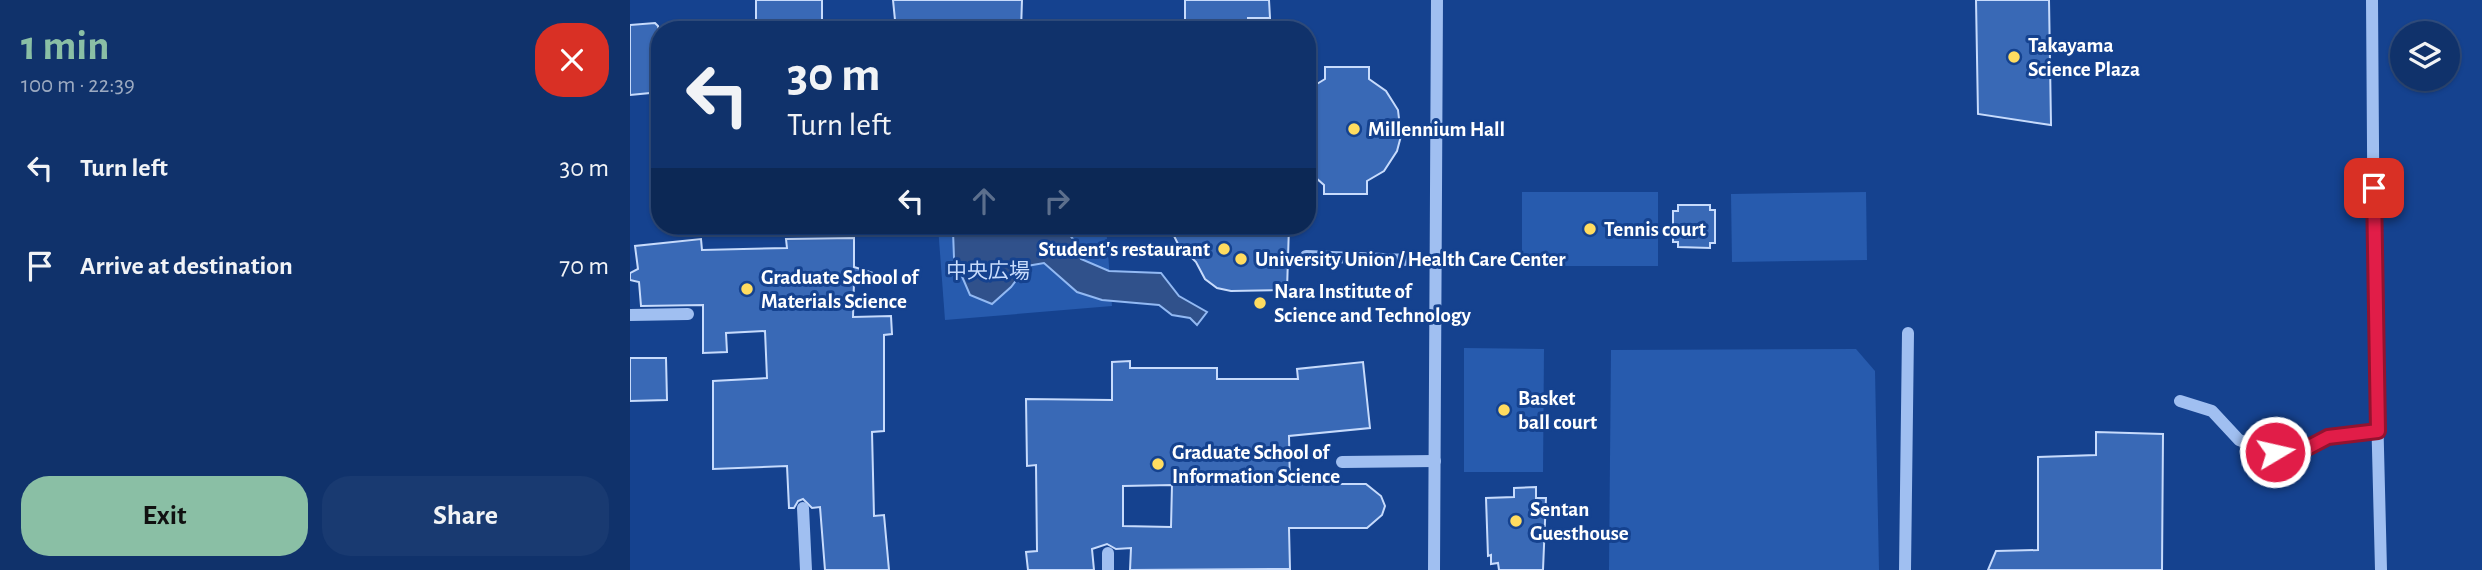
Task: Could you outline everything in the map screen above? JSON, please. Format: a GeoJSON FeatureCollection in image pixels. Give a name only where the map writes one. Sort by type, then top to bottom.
{"type":"FeatureCollection","features":[{"type":"Feature","properties":{"kind":"street"},"geometry":{"type":"LineString","coordinates":[[1434,570],[1437,0]]}},
{"type":"Feature","properties":{"kind":"street"},"geometry":{"type":"LineString","coordinates":[[2372,0],[2381,570]]}},
{"type":"Feature","properties":{"kind":"street"},"geometry":{"type":"LineString","coordinates":[[1307,256],[1435,261]]}},
{"type":"Feature","properties":{"kind":"street"},"geometry":{"type":"LineString","coordinates":[[630,315],[688,314]]}},
{"type":"Feature","properties":{"kind":"street"},"geometry":{"type":"LineString","coordinates":[[1905,570],[1908,333]]}},
{"type":"Feature","properties":{"kind":"street"},"geometry":{"type":"LineString","coordinates":[[2180,401],[2212,411],[2239,440],[2275,452],[2309,447],[2328,437],[2378,431]]}},
{"type":"Feature","properties":{"kind":"street"},"geometry":{"type":"LineString","coordinates":[[1342,462],[1434,461]]}},
{"type":"Feature","properties":{"kind":"street"},"geometry":{"type":"LineString","coordinates":[[803,508],[806,570]]}},
{"type":"Feature","properties":{"kind":"street"},"geometry":{"type":"LineString","coordinates":[[1108,553],[1108,570]]}},
{"type":"Feature","properties":{"kind":"green space","name":"Tennis court"},"geometry":{"type":"Polygon","coordinates":[[[1522,192],[1658,192],[1658,266],[1522,266],[1522,192]]]}},
{"type":"Feature","properties":{"kind":"green space","name":"Tennis court"},"geometry":{"type":"Polygon","coordinates":[[[1866,192],[1867,260],[1732,262],[1731,194],[1866,192]]]}},
{"type":"Feature","properties":{"kind":"green space","name":"中央広場"},"geometry":{"type":"Polygon","coordinates":[[[939,235],[1107,235],[1112,306],[945,320],[939,235]]]}},
{"type":"Feature","properties":{"kind":"green space","name":"Basket ball court"},"geometry":{"type":"Polygon","coordinates":[[[1464,348],[1544,349],[1543,472],[1464,472],[1464,348]]]}},
{"type":"Feature","properties":{"kind":"green space"},"geometry":{"type":"Polygon","coordinates":[[[1856,349],[1875,371],[1879,570],[1609,570],[1611,350],[1856,349]]]}},
{"type":"Feature","properties":{"kind":"shaded area"},"geometry":{"type":"Polygon","coordinates":[[[953,235],[1070,235],[1081,259],[1109,271],[1161,273],[1179,296],[1207,312],[1197,325],[1190,318],[1172,315],[1159,305],[1102,300],[1077,292],[1044,263],[1027,266],[1011,287],[992,304],[970,295],[954,258],[953,235]]]}},
{"type":"Feature","properties":{"kind":"building"},"geometry":{"type":"Polygon","coordinates":[[[756,0],[822,0],[822,21],[756,21],[756,0]]]}},
{"type":"Feature","properties":{"kind":"building"},"geometry":{"type":"Polygon","coordinates":[[[893,0],[1022,0],[1021,21],[895,21],[893,0]]]}},
{"type":"Feature","properties":{"kind":"building"},"geometry":{"type":"Polygon","coordinates":[[[1185,0],[1269,0],[1270,18],[1248,18],[1248,21],[1185,21],[1185,0]]]}},
{"type":"Feature","properties":{"kind":"building","name":"Takayama Science Plaza"},"geometry":{"type":"Polygon","coordinates":[[[1976,0],[2049,0],[2051,125],[1978,114],[1976,0]]]}},
{"type":"Feature","properties":{"kind":"building"},"geometry":{"type":"Polygon","coordinates":[[[651,23],[651,93],[630,95],[630,25],[651,23]]]}},
{"type":"Feature","properties":{"kind":"building","name":"Millennium Hall"},"geometry":{"type":"Polygon","coordinates":[[[1325,67],[1369,67],[1369,79],[1386,91],[1398,110],[1401,136],[1397,151],[1384,171],[1367,181],[1367,194],[1324,194],[1324,185],[1316,178],[1316,84],[1325,79],[1325,67]]]}},
{"type":"Feature","properties":{"kind":"building"},"geometry":{"type":"Polygon","coordinates":[[[1678,205],[1710,205],[1710,210],[1715,210],[1715,243],[1710,243],[1710,248],[1678,247],[1678,242],[1673,242],[1673,211],[1678,211],[1678,205]]]}},
{"type":"Feature","properties":{"kind":"building","name":"University Union / Health Care Center"},"geometry":{"type":"Polygon","coordinates":[[[1174,235],[1289,235],[1287,290],[1231,291],[1217,288],[1205,279],[1196,262],[1178,244],[1174,235]]]}},
{"type":"Feature","properties":{"kind":"building"},"geometry":{"type":"Polygon","coordinates":[[[854,238],[854,267],[873,273],[854,282],[853,317],[891,316],[892,334],[884,335],[884,431],[872,432],[874,516],[884,515],[889,570],[825,570],[820,507],[812,508],[803,499],[798,501],[794,508],[789,508],[787,466],[713,469],[713,381],[767,378],[765,331],[726,333],[727,352],[703,353],[703,305],[641,306],[639,282],[630,280],[630,273],[638,269],[635,246],[701,239],[702,250],[787,248],[786,239],[854,238]]]}},
{"type":"Feature","properties":{"kind":"building"},"geometry":{"type":"Polygon","coordinates":[[[630,358],[666,358],[667,400],[630,401],[630,358]]]}},
{"type":"Feature","properties":{"kind":"building"},"geometry":{"type":"Polygon","coordinates":[[[1130,361],[1130,368],[1217,368],[1217,379],[1298,379],[1297,369],[1363,362],[1370,428],[1289,436],[1290,484],[1366,484],[1381,496],[1385,506],[1382,515],[1367,528],[1289,528],[1290,569],[1130,570],[1131,548],[1116,549],[1107,544],[1092,549],[1094,570],[1028,570],[1026,552],[1037,551],[1036,465],[1027,466],[1026,399],[1112,400],[1112,362],[1130,361]],[[1172,485],[1123,486],[1123,526],[1171,527],[1172,485]]]}},
{"type":"Feature","properties":{"kind":"building"},"geometry":{"type":"Polygon","coordinates":[[[2096,432],[2163,434],[2162,570],[1988,570],[1996,551],[2038,550],[2038,457],[2096,455],[2096,432]]]}},
{"type":"Feature","properties":{"kind":"building","name":"Sentan Guesthouse"},"geometry":{"type":"Polygon","coordinates":[[[1536,487],[1536,498],[1546,498],[1543,570],[1499,570],[1498,563],[1491,564],[1491,555],[1488,556],[1486,498],[1514,497],[1514,488],[1536,487]]]}},
{"type":"Feature","properties":{"kind":"place","name":"Takayama Science Plaza"},"geometry":{"type":"Point","coordinates":[2014,57]}},
{"type":"Feature","properties":{"kind":"place","name":"Millennium Hall"},"geometry":{"type":"Point","coordinates":[1354,129]}},
{"type":"Feature","properties":{"kind":"place","name":"Tennis court"},"geometry":{"type":"Point","coordinates":[1590,229]}},
{"type":"Feature","properties":{"kind":"place","name":"Student's restaurant"},"geometry":{"type":"Point","coordinates":[1224,249]}},
{"type":"Feature","properties":{"kind":"place","name":"University Union / Health Care Center"},"geometry":{"type":"Point","coordinates":[1241,259]}},
{"type":"Feature","properties":{"kind":"place","name":"Graduate School of Materials Science"},"geometry":{"type":"Point","coordinates":[747,289]}},
{"type":"Feature","properties":{"kind":"place","name":"Nara Institute of Science and Technology"},"geometry":{"type":"Point","coordinates":[1260,303]}},
{"type":"Feature","properties":{"kind":"place","name":"Basket ball court"},"geometry":{"type":"Point","coordinates":[1504,410]}},
{"type":"Feature","properties":{"kind":"place","name":"Graduate School of Information Science"},"geometry":{"type":"Point","coordinates":[1158,464]}},
{"type":"Feature","properties":{"kind":"place","name":"Sentan Guesthouse"},"geometry":{"type":"Point","coordinates":[1516,521]}},
{"type":"Feature","properties":{"kind":"route"},"geometry":{"type":"LineString","coordinates":[[2275,452],[2309,447],[2328,437],[2378,431],[2374,188]]}}]}
